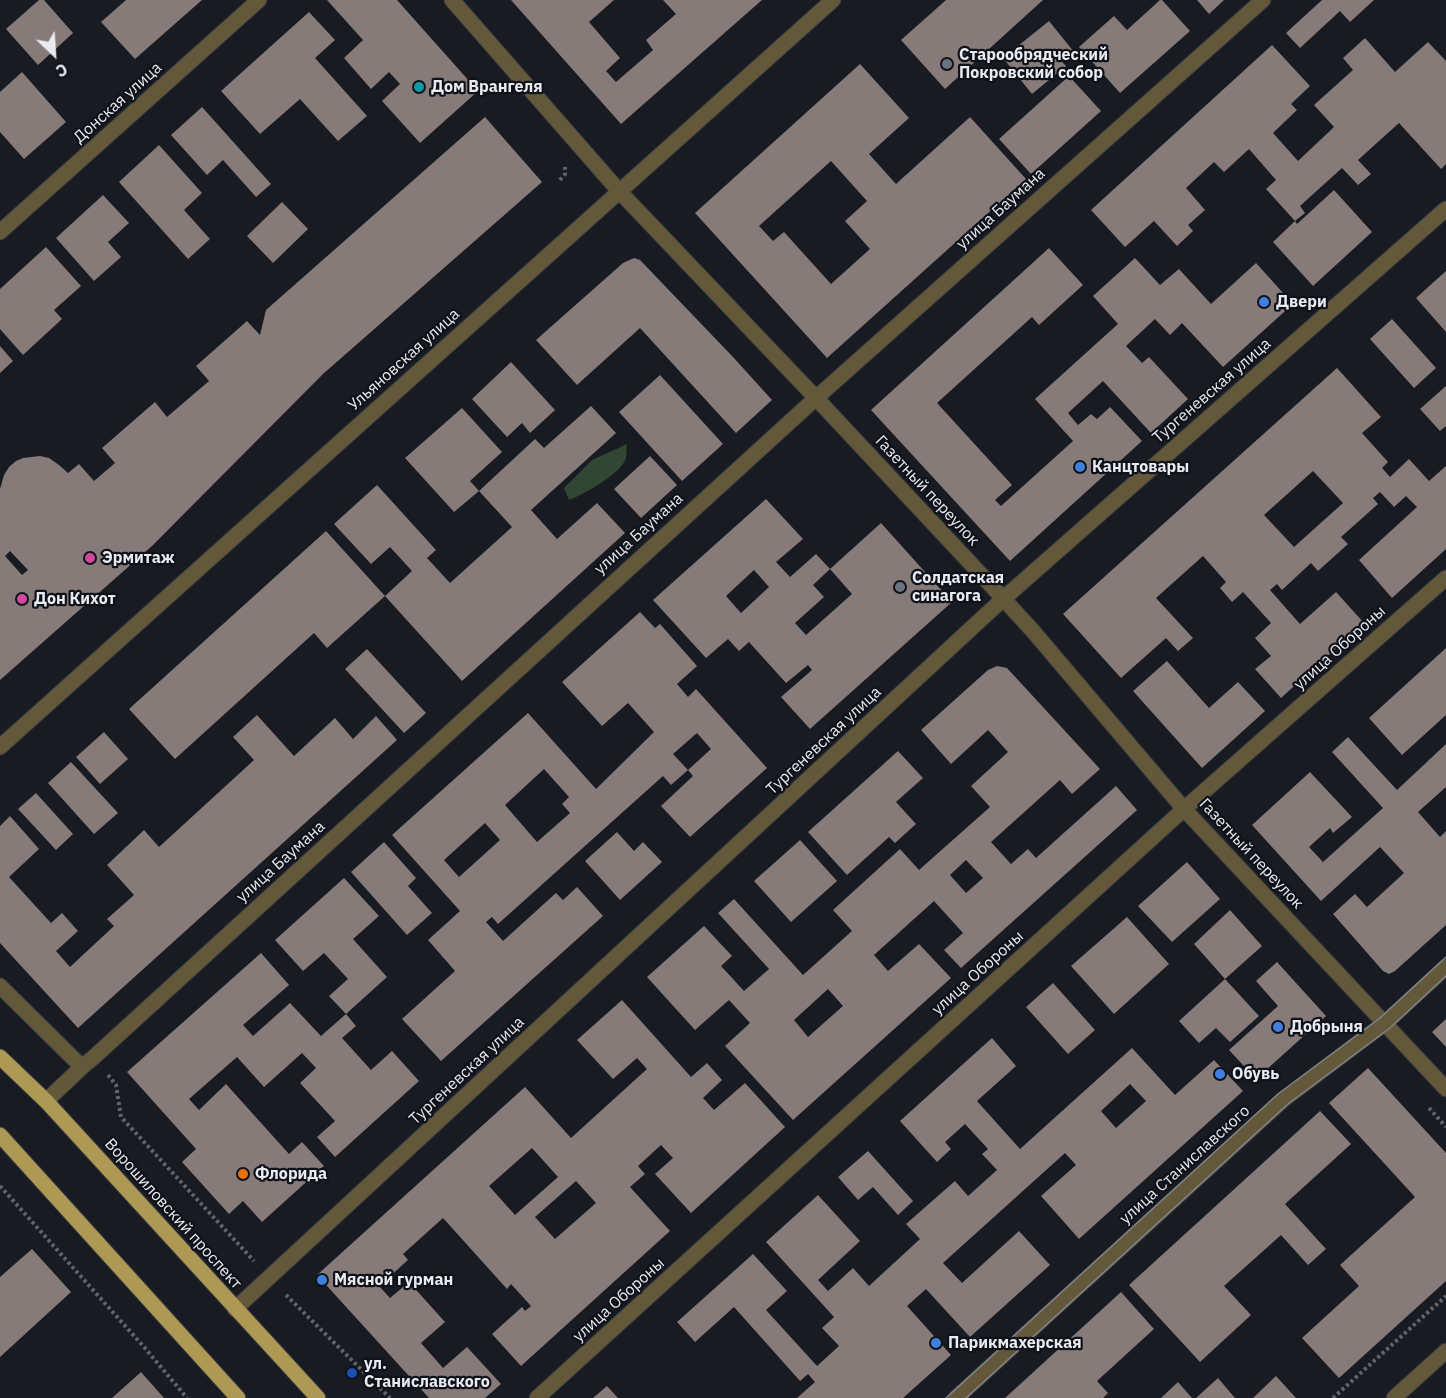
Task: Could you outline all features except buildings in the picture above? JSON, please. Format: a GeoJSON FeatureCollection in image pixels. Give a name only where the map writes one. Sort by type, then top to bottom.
{"type":"FeatureCollection","features":[{"type":"Feature","properties":{"kind":"main road","name":"Ворошиловский проспект"},"geometry":{"type":"LineString","coordinates":[[0,1057],[46,1101],[318,1398]]}},
{"type":"Feature","properties":{"kind":"main road"},"geometry":{"type":"LineString","coordinates":[[0,1135],[238,1398]]}},
{"type":"Feature","properties":{"kind":"street","name":"Донская улица"},"geometry":{"type":"LineString","coordinates":[[0,232],[260,0]]}},
{"type":"Feature","properties":{"kind":"street","name":"Газетный переулок"},"geometry":{"type":"LineString","coordinates":[[452,0],[619,191],[1032,630],[1184,809],[1446,1089]]}},
{"type":"Feature","properties":{"kind":"street","name":"Ульяновская улица"},"geometry":{"type":"LineString","coordinates":[[0,747],[833,0]]}},
{"type":"Feature","properties":{"kind":"street","name":"улица Баумана"},"geometry":{"type":"LineString","coordinates":[[46,1101],[816,398],[1263,0]]}},
{"type":"Feature","properties":{"kind":"street","name":"Тургеневская улица"},"geometry":{"type":"LineString","coordinates":[[235,1309],[1003,599],[1446,209]]}},
{"type":"Feature","properties":{"kind":"street","name":"улица Обороны"},"geometry":{"type":"LineString","coordinates":[[537,1398],[1184,809],[1446,578]]}},
{"type":"Feature","properties":{"kind":"street","name":"улица Станиславского"},"geometry":{"type":"LineString","coordinates":[[956,1398],[1284,1100],[1385,1023],[1446,967]]}},
{"type":"Feature","properties":{"kind":"street"},"geometry":{"type":"LineString","coordinates":[[0,986],[82,1067]]}},
{"type":"Feature","properties":{"kind":"street"},"geometry":{"type":"LineString","coordinates":[[1394,1398],[1446,1351]]}},
{"type":"Feature","properties":{"kind":"path"},"geometry":{"type":"LineString","coordinates":[[560,180],[565,174],[565,167]]}},
{"type":"Feature","properties":{"kind":"path"},"geometry":{"type":"LineString","coordinates":[[94,1057],[116,1085],[121,1117],[269,1278],[390,1398]]}},
{"type":"Feature","properties":{"kind":"path"},"geometry":{"type":"LineString","coordinates":[[1423,1102],[1446,1127]]}},
{"type":"Feature","properties":{"kind":"path"},"geometry":{"type":"LineString","coordinates":[[0,1186],[187,1398]]}},
{"type":"Feature","properties":{"kind":"path"},"geometry":{"type":"LineString","coordinates":[[1333,1398],[1446,1296]]}},
{"type":"Feature","properties":{"kind":"green space"},"geometry":{"type":"Polygon","coordinates":[[[627,444],[623,464],[610,477],[569,500],[564,488],[592,460],[627,444]]]}},
{"type":"Feature","properties":{"kind":"tram line"},"geometry":{"type":"LineString","coordinates":[[946,1398],[1278,1094],[1380,1018],[1446,957]]}},
{"type":"Feature","properties":{"kind":"tram line"},"geometry":{"type":"LineString","coordinates":[[966,1398],[1288,1104],[1390,1028],[1446,976]]}},
{"type":"Feature","properties":{"kind":"place","name":"Старообрядческий Покровский собор"},"geometry":{"type":"Point","coordinates":[947,64]}},
{"type":"Feature","properties":{"kind":"place","name":"Дом Врангеля"},"geometry":{"type":"Point","coordinates":[419,87]}},
{"type":"Feature","properties":{"kind":"place","name":"Двери"},"geometry":{"type":"Point","coordinates":[1264,302]}},
{"type":"Feature","properties":{"kind":"place","name":"Канцтовары"},"geometry":{"type":"Point","coordinates":[1080,467]}},
{"type":"Feature","properties":{"kind":"place","name":"Эрмитаж"},"geometry":{"type":"Point","coordinates":[90,558]}},
{"type":"Feature","properties":{"kind":"place","name":"Солдатская синагога"},"geometry":{"type":"Point","coordinates":[900,587]}},
{"type":"Feature","properties":{"kind":"place","name":"Дон Кихот"},"geometry":{"type":"Point","coordinates":[22,599]}},
{"type":"Feature","properties":{"kind":"place","name":"Добрыня"},"geometry":{"type":"Point","coordinates":[1278,1027]}},
{"type":"Feature","properties":{"kind":"place","name":"Обувь"},"geometry":{"type":"Point","coordinates":[1220,1074]}},
{"type":"Feature","properties":{"kind":"place","name":"Флорида"},"geometry":{"type":"Point","coordinates":[243,1174]}},
{"type":"Feature","properties":{"kind":"place","name":"Мясной гурман"},"geometry":{"type":"Point","coordinates":[322,1280]}},
{"type":"Feature","properties":{"kind":"place","name":"Парикмахерская"},"geometry":{"type":"Point","coordinates":[936,1343]}},
{"type":"Feature","properties":{"kind":"place","name":"ул. Станиславского"},"geometry":{"type":"Point","coordinates":[352,1373]}}]}
